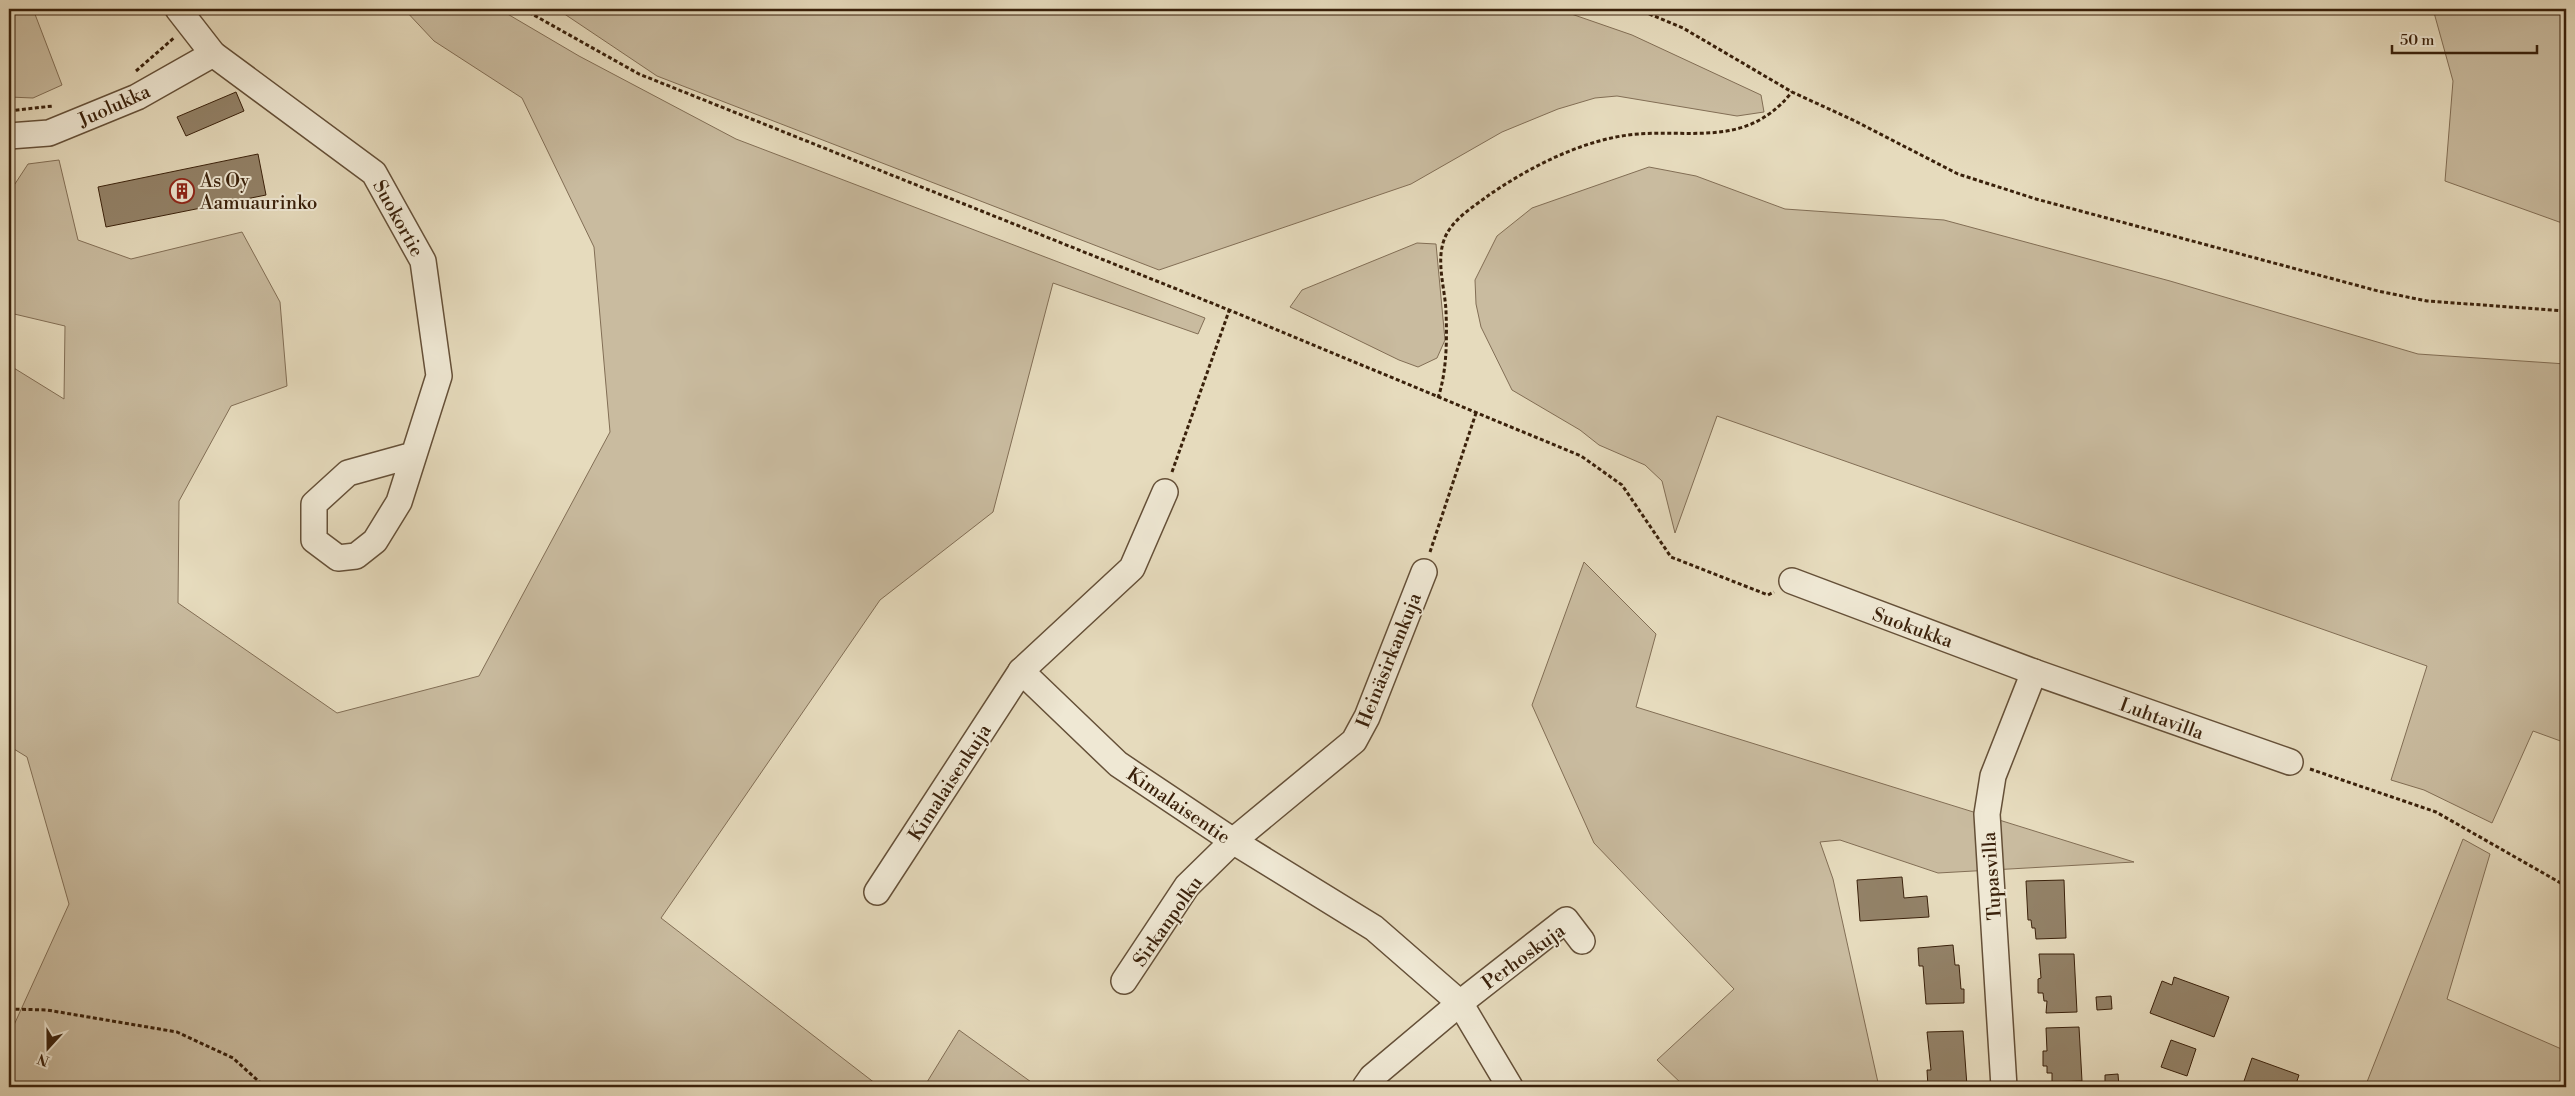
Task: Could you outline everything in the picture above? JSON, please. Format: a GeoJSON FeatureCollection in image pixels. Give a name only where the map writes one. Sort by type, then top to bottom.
{"type":"FeatureCollection","features":[{"type":"Feature","properties":{"kind":"street","name":"Suokortie"},"geometry":{"type":"LineString","coordinates":[[184,17],[213,54],[374,173],[423,261],[440,376],[399,502],[374,540],[356,556],[338,558],[314,540],[314,504],[348,473],[413,455]]}},
{"type":"Feature","properties":{"kind":"street","name":"Juolukka"},"geometry":{"type":"LineString","coordinates":[[9,136],[49,133],[137,97],[213,54]]}},
{"type":"Feature","properties":{"kind":"street"},"geometry":{"type":"LineString","coordinates":[[1020,671],[1132,568],[1165,492]]}},
{"type":"Feature","properties":{"kind":"street","name":"Heinäsirkankuja"},"geometry":{"type":"LineString","coordinates":[[1232,841],[1354,741],[1367,717],[1424,572]]}},
{"type":"Feature","properties":{"kind":"street","name":"Suokukka"},"geometry":{"type":"LineString","coordinates":[[1792,581],[2034,672]]}},
{"type":"Feature","properties":{"kind":"street","name":"Kimalaisentie"},"geometry":{"type":"LineString","coordinates":[[1020,671],[1118,764],[1232,841],[1374,928],[1460,1003],[1510,1087]]}},
{"type":"Feature","properties":{"kind":"street","name":"Kimalaisenkuja"},"geometry":{"type":"LineString","coordinates":[[877,892],[1020,671]]}},
{"type":"Feature","properties":{"kind":"street","name":"Luhtavilla"},"geometry":{"type":"LineString","coordinates":[[2034,672],[2290,762]]}},
{"type":"Feature","properties":{"kind":"street","name":"Tupasvilla"},"geometry":{"type":"LineString","coordinates":[[2004,1087],[1987,814],[1993,776],[2034,672]]}},
{"type":"Feature","properties":{"kind":"street","name":"Sirkanpolku"},"geometry":{"type":"LineString","coordinates":[[1124,981],[1187,886],[1232,841]]}},
{"type":"Feature","properties":{"kind":"street","name":"Perhoskuja"},"geometry":{"type":"LineString","coordinates":[[1460,1003],[1566,920],[1582,941]]}},
{"type":"Feature","properties":{"kind":"street"},"geometry":{"type":"LineString","coordinates":[[1365,1087],[1372,1077],[1460,1003]]}},
{"type":"Feature","properties":{"kind":"path"},"geometry":{"type":"LineString","coordinates":[[523,9],[639,74],[1229,310],[1580,456],[1622,485],[1671,557],[1768,595],[1792,581]]}},
{"type":"Feature","properties":{"kind":"path"},"geometry":{"type":"LineString","coordinates":[[1637,9],[1683,28],[1792,92],[1853,120],[1958,174],[2036,200],[2378,291],[2427,300],[2566,311]]}},
{"type":"Feature","properties":{"kind":"path"},"geometry":{"type":"LineString","coordinates":[[134,72],[184,17]]}},
{"type":"Feature","properties":{"kind":"path"},"geometry":{"type":"LineString","coordinates":[[1438,398],[1444,376],[1446,311],[1441,251],[1443,240],[1455,223],[1516,177],[1586,145],[1617,137],[1737,130],[1768,116],[1778,109],[1792,92]]}},
{"type":"Feature","properties":{"kind":"path"},"geometry":{"type":"LineString","coordinates":[[9,111],[62,105]]}},
{"type":"Feature","properties":{"kind":"path"},"geometry":{"type":"LineString","coordinates":[[1165,492],[1229,310]]}},
{"type":"Feature","properties":{"kind":"path"},"geometry":{"type":"LineString","coordinates":[[1424,572],[1476,413]]}},
{"type":"Feature","properties":{"kind":"path"},"geometry":{"type":"LineString","coordinates":[[2290,762],[2436,812],[2566,886]]}},
{"type":"Feature","properties":{"kind":"path"},"geometry":{"type":"LineString","coordinates":[[9,1009],[47,1010],[177,1032],[234,1058],[265,1087]]}},
{"type":"Feature","properties":{"kind":"shaded area"},"geometry":{"type":"Polygon","coordinates":[[[9,9],[33,9],[62,85],[33,98],[9,97],[9,9]]]}},
{"type":"Feature","properties":{"kind":"shaded area"},"geometry":{"type":"Polygon","coordinates":[[[404,9],[499,9],[579,56],[736,139],[1205,318],[1198,334],[1053,283],[993,512],[880,600],[661,918],[880,1087],[9,1087],[9,1036],[69,904],[27,757],[9,746],[9,365],[64,399],[65,326],[10,313],[9,193],[28,164],[59,160],[78,240],[131,259],[242,232],[280,302],[287,386],[231,406],[179,501],[178,603],[337,713],[479,676],[610,432],[594,247],[522,98],[434,41],[404,9]]]}},
{"type":"Feature","properties":{"kind":"shaded area"},"geometry":{"type":"Polygon","coordinates":[[[557,9],[1557,9],[1632,35],[1761,95],[1764,112],[1737,116],[1617,96],[1595,98],[1558,109],[1502,132],[1411,184],[1159,270],[657,76],[557,9]]]}},
{"type":"Feature","properties":{"kind":"shaded area"},"geometry":{"type":"Polygon","coordinates":[[[2433,9],[2566,9],[2566,223],[2445,181],[2453,81],[2433,9]]]}},
{"type":"Feature","properties":{"kind":"shaded area"},"geometry":{"type":"Polygon","coordinates":[[[1649,167],[1696,176],[1785,209],[1944,220],[2170,281],[2418,354],[2566,364],[2566,743],[2533,731],[2492,823],[2424,790],[2391,780],[2427,666],[1717,416],[1675,533],[1662,481],[1645,465],[1599,445],[1580,430],[1512,390],[1481,327],[1476,304],[1475,280],[1497,236],[1532,208],[1649,167]]]}},
{"type":"Feature","properties":{"kind":"shaded area"},"geometry":{"type":"Polygon","coordinates":[[[1417,243],[1436,244],[1445,340],[1437,358],[1418,367],[1399,360],[1290,307],[1302,290],[1417,243]]]}},
{"type":"Feature","properties":{"kind":"shaded area"},"geometry":{"type":"Polygon","coordinates":[[[1584,562],[1656,634],[1636,707],[2134,862],[1938,873],[1840,840],[1820,842],[1833,879],[1879,1087],[1685,1087],[1657,1060],[1734,989],[1594,843],[1532,705],[1584,562]]]}},
{"type":"Feature","properties":{"kind":"shaded area"},"geometry":{"type":"Polygon","coordinates":[[[2463,839],[2490,854],[2447,999],[2566,1051],[2564,1087],[2365,1087],[2463,839]]]}},
{"type":"Feature","properties":{"kind":"shaded area"},"geometry":{"type":"Polygon","coordinates":[[[959,1030],[1038,1087],[924,1087],[959,1030]]]}},
{"type":"Feature","properties":{"kind":"building"},"geometry":{"type":"Polygon","coordinates":[[[236,92],[244,111],[186,136],[177,117],[236,92]]]}},
{"type":"Feature","properties":{"kind":"building","name":"As Oy Aamuaurinko"},"geometry":{"type":"Polygon","coordinates":[[[258,154],[266,195],[106,227],[98,187],[258,154]]]}},
{"type":"Feature","properties":{"kind":"building"},"geometry":{"type":"Polygon","coordinates":[[[1902,877],[1904,898],[1927,896],[1929,917],[1860,921],[1857,880],[1902,877]]]}},
{"type":"Feature","properties":{"kind":"building"},"geometry":{"type":"Polygon","coordinates":[[[2064,880],[2066,938],[2036,939],[2035,928],[2032,928],[2031,920],[2028,920],[2026,881],[2064,880]]]}},
{"type":"Feature","properties":{"kind":"building"},"geometry":{"type":"Polygon","coordinates":[[[1953,945],[1955,965],[1959,965],[1961,989],[1964,989],[1964,1003],[1926,1004],[1923,966],[1919,966],[1918,948],[1953,945]]]}},
{"type":"Feature","properties":{"kind":"building"},"geometry":{"type":"Polygon","coordinates":[[[2039,954],[2074,954],[2077,1012],[2046,1013],[2047,1001],[2044,1001],[2043,993],[2038,993],[2038,979],[2041,978],[2039,954]]]}},
{"type":"Feature","properties":{"kind":"building"},"geometry":{"type":"Polygon","coordinates":[[[2174,977],[2229,997],[2214,1037],[2150,1013],[2162,981],[2172,985],[2174,977]]]}},
{"type":"Feature","properties":{"kind":"building"},"geometry":{"type":"Polygon","coordinates":[[[2111,996],[2112,1009],[2097,1010],[2096,997],[2111,996]]]}},
{"type":"Feature","properties":{"kind":"building"},"geometry":{"type":"Polygon","coordinates":[[[2079,1027],[2082,1081],[2052,1082],[2052,1073],[2047,1073],[2047,1066],[2043,1066],[2043,1051],[2047,1051],[2046,1028],[2079,1027]]]}},
{"type":"Feature","properties":{"kind":"building"},"geometry":{"type":"Polygon","coordinates":[[[1963,1031],[1967,1086],[1928,1087],[1927,1070],[1931,1070],[1927,1032],[1963,1031]]]}},
{"type":"Feature","properties":{"kind":"building"},"geometry":{"type":"Polygon","coordinates":[[[2171,1040],[2196,1049],[2187,1076],[2161,1067],[2171,1040]]]}},
{"type":"Feature","properties":{"kind":"building"},"geometry":{"type":"Polygon","coordinates":[[[2252,1058],[2299,1075],[2295,1087],[2242,1087],[2252,1058]]]}},
{"type":"Feature","properties":{"kind":"building"},"geometry":{"type":"Polygon","coordinates":[[[2118,1074],[2119,1087],[2105,1087],[2105,1075],[2118,1074]]]}},
{"type":"Feature","properties":{"kind":"place","name":"As Oy Aamuaurinko"},"geometry":{"type":"Point","coordinates":[182,191]}}]}
